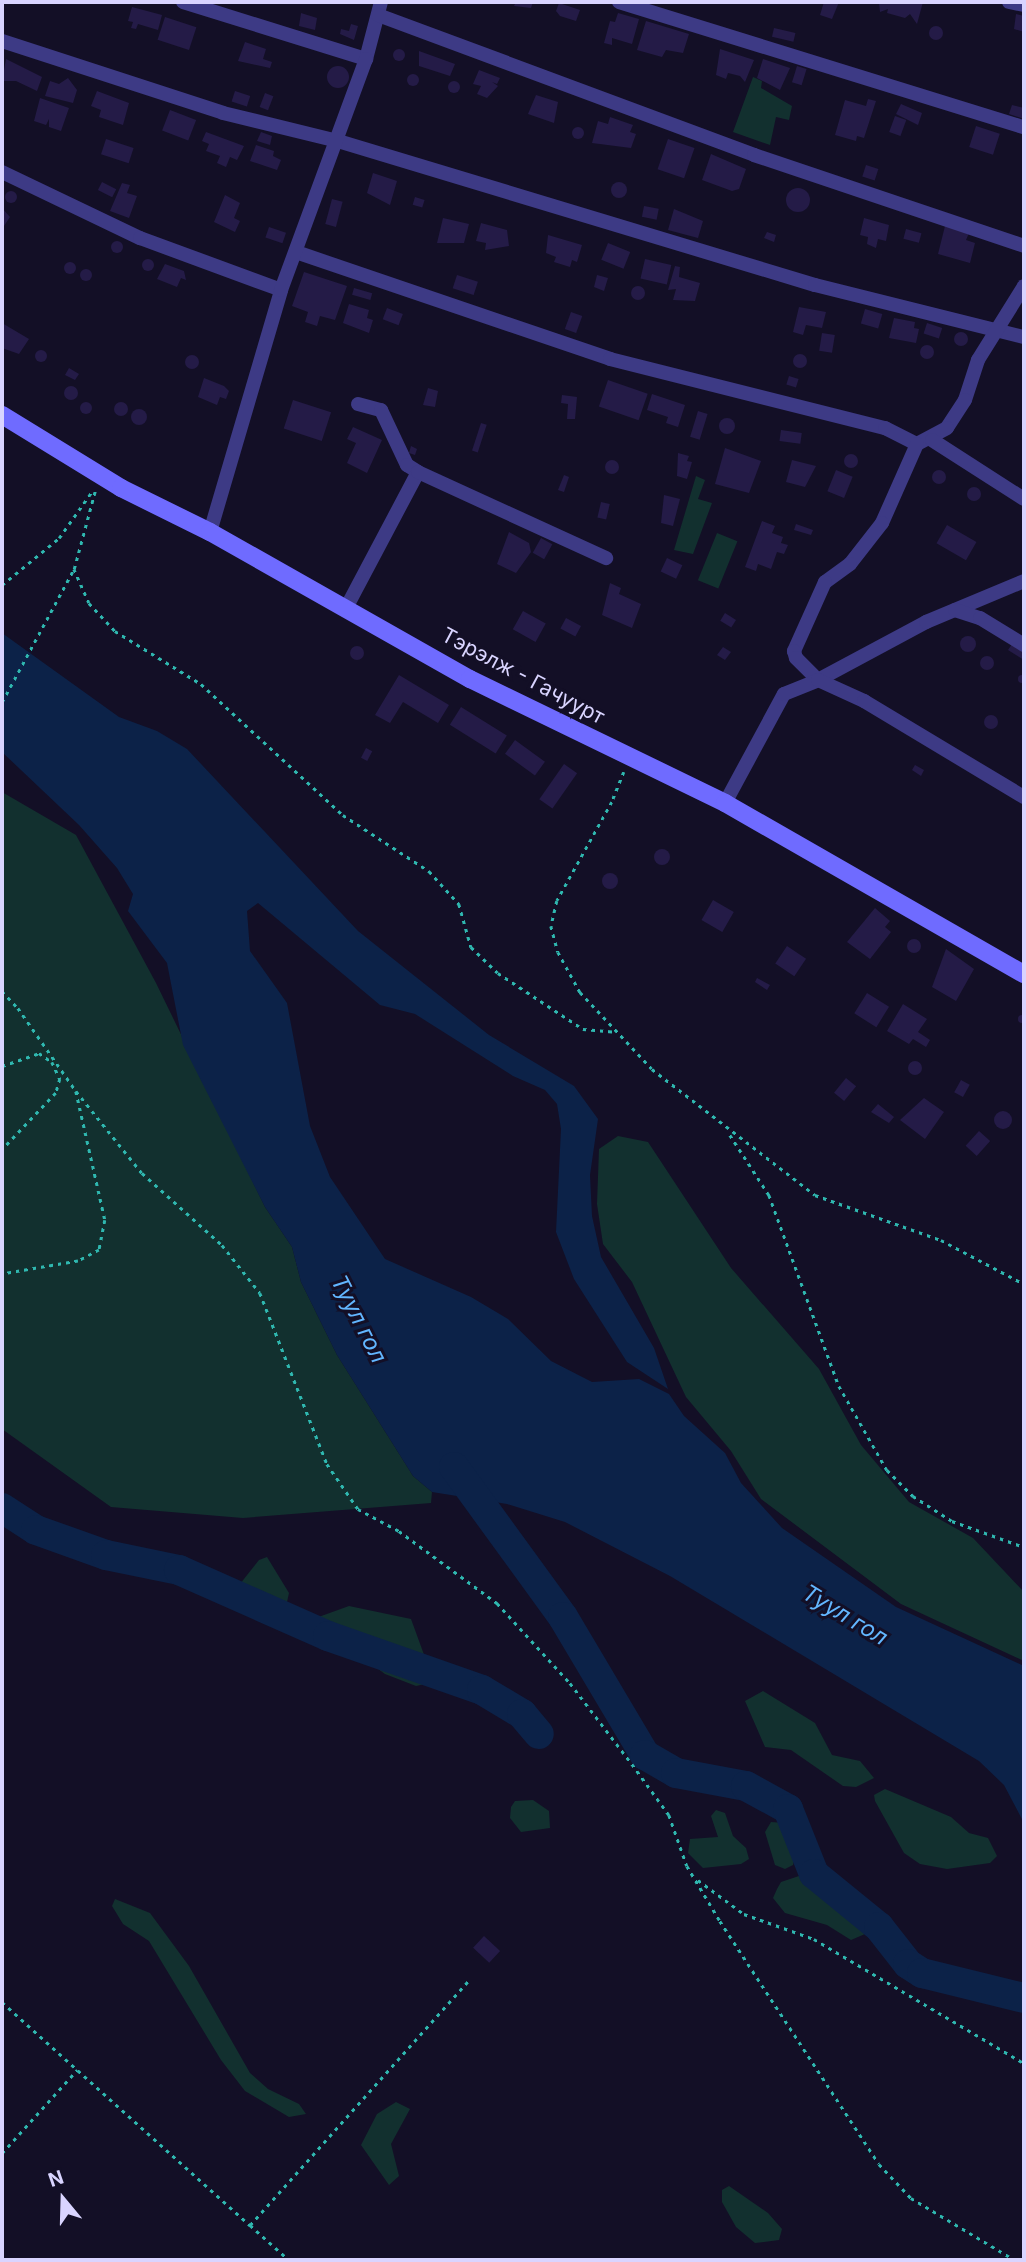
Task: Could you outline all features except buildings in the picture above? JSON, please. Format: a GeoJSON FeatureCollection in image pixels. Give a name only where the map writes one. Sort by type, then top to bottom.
{"type":"FeatureCollection","features":[{"type":"Feature","properties":{"kind":"main road","name":"Тэрэлж - Гачуурт"},"geometry":{"type":"LineString","coordinates":[[2,415],[121,488],[210,532],[345,610],[629,758],[725,803],[1024,974]]}},
{"type":"Feature","properties":{"kind":"street"},"geometry":{"type":"LineString","coordinates":[[183,2],[366,59]]}},
{"type":"Feature","properties":{"kind":"street"},"geometry":{"type":"LineString","coordinates":[[620,2],[1024,127]]}},
{"type":"Feature","properties":{"kind":"street"},"geometry":{"type":"LineString","coordinates":[[1009,2],[1024,5]]}},
{"type":"Feature","properties":{"kind":"street"},"geometry":{"type":"LineString","coordinates":[[210,532],[282,290],[338,141],[380,8],[754,155],[1024,246]]}},
{"type":"Feature","properties":{"kind":"street"},"geometry":{"type":"LineString","coordinates":[[2,41],[223,113],[338,141],[789,277],[1024,337]]}},
{"type":"Feature","properties":{"kind":"street"},"geometry":{"type":"LineString","coordinates":[[2,172],[140,238],[282,290]]}},
{"type":"Feature","properties":{"kind":"street"},"geometry":{"type":"LineString","coordinates":[[296,252],[610,359],[885,428],[925,442],[1024,499]]}},
{"type":"Feature","properties":{"kind":"street"},"geometry":{"type":"LineString","coordinates":[[1024,286],[1001,330],[978,360],[965,400],[947,428],[925,442],[882,523],[850,564],[825,582],[794,651],[818,680],[864,701],[1024,797]]}},
{"type":"Feature","properties":{"kind":"street"},"geometry":{"type":"LineString","coordinates":[[358,404],[381,410],[407,465],[418,472],[606,558]]}},
{"type":"Feature","properties":{"kind":"street"},"geometry":{"type":"LineString","coordinates":[[345,610],[418,472]]}},
{"type":"Feature","properties":{"kind":"street"},"geometry":{"type":"LineString","coordinates":[[725,803],[784,694],[818,680],[955,610],[1024,581]]}},
{"type":"Feature","properties":{"kind":"street"},"geometry":{"type":"LineString","coordinates":[[955,610],[980,618],[1024,645]]}},
{"type":"Feature","properties":{"kind":"path"},"geometry":{"type":"LineString","coordinates":[[2,585],[59,538],[96,487],[74,569],[2,702]]}},
{"type":"Feature","properties":{"kind":"path"},"geometry":{"type":"LineString","coordinates":[[74,569],[89,603],[115,631],[201,684],[343,815],[429,871],[459,904],[471,947],[498,973],[583,1029],[615,1032]]}},
{"type":"Feature","properties":{"kind":"path"},"geometry":{"type":"LineString","coordinates":[[629,758],[612,802],[557,901],[551,926],[558,952],[580,992],[615,1032],[728,1132],[815,1195],[941,1240],[1024,1284]]}},
{"type":"Feature","properties":{"kind":"path"},"geometry":{"type":"LineString","coordinates":[[2,991],[18,1008],[76,1091],[142,1173],[222,1245],[260,1293],[327,1464],[358,1508],[399,1531],[496,1603],[570,1683],[669,1815],[695,1878],[879,2164],[911,2198],[1015,2260]]}},
{"type":"Feature","properties":{"kind":"path"},"geometry":{"type":"LineString","coordinates":[[2,1066],[39,1053],[52,1062],[60,1079],[56,1093],[2,1150]]}},
{"type":"Feature","properties":{"kind":"path"},"geometry":{"type":"LineString","coordinates":[[2,1274],[78,1261],[99,1250],[105,1220],[76,1091]]}},
{"type":"Feature","properties":{"kind":"path"},"geometry":{"type":"LineString","coordinates":[[728,1132],[769,1195],[839,1386],[887,1470],[914,1496],[952,1521],[1024,1547]]}},
{"type":"Feature","properties":{"kind":"path"},"geometry":{"type":"LineString","coordinates":[[695,1878],[744,1914],[814,1939],[1024,2063]]}},
{"type":"Feature","properties":{"kind":"path"},"geometry":{"type":"LineString","coordinates":[[250,2225],[471,1978]]}},
{"type":"Feature","properties":{"kind":"path"},"geometry":{"type":"LineString","coordinates":[[2,2002],[289,2260]]}},
{"type":"Feature","properties":{"kind":"path"},"geometry":{"type":"LineString","coordinates":[[2,2153],[78,2070]]}},
{"type":"Feature","properties":{"kind":"green space"},"geometry":{"type":"Polygon","coordinates":[[[753,77],[762,81],[761,88],[792,106],[789,120],[776,117],[770,145],[733,132],[753,77]]]}},
{"type":"Feature","properties":{"kind":"green space"},"geometry":{"type":"Polygon","coordinates":[[[696,476],[705,480],[698,499],[712,503],[693,554],[674,550],[696,476]]]}},
{"type":"Feature","properties":{"kind":"green space"},"geometry":{"type":"Polygon","coordinates":[[[717,533],[737,541],[718,589],[698,580],[717,533]]]}},
{"type":"Feature","properties":{"kind":"green space"},"geometry":{"type":"Polygon","coordinates":[[[2,792],[76,835],[156,983],[265,1207],[292,1247],[301,1282],[337,1355],[413,1476],[432,1492],[431,1503],[243,1518],[111,1507],[2,1429],[2,792]]]}},
{"type":"Feature","properties":{"kind":"green space"},"geometry":{"type":"Polygon","coordinates":[[[618,1136],[648,1142],[731,1268],[819,1369],[861,1445],[909,1502],[973,1538],[1024,1592],[1024,1661],[901,1604],[761,1499],[731,1451],[686,1397],[632,1282],[603,1244],[597,1204],[599,1149],[618,1136]]]}},
{"type":"Feature","properties":{"kind":"green space"},"geometry":{"type":"Polygon","coordinates":[[[267,1557],[289,1593],[287,1602],[257,1596],[240,1584],[259,1560],[267,1557]]]}},
{"type":"Feature","properties":{"kind":"green space"},"geometry":{"type":"Polygon","coordinates":[[[349,1606],[411,1619],[434,1682],[416,1686],[385,1674],[362,1657],[317,1645],[309,1627],[313,1619],[349,1606]]]}},
{"type":"Feature","properties":{"kind":"green space"},"geometry":{"type":"Polygon","coordinates":[[[763,1691],[815,1723],[832,1755],[860,1761],[874,1778],[856,1787],[843,1786],[791,1750],[765,1747],[745,1701],[763,1691]]]}},
{"type":"Feature","properties":{"kind":"green space"},"geometry":{"type":"Polygon","coordinates":[[[885,1789],[951,1817],[969,1833],[988,1838],[997,1856],[990,1863],[947,1869],[920,1864],[904,1853],[875,1801],[874,1795],[885,1789]]]}},
{"type":"Feature","properties":{"kind":"green space"},"geometry":{"type":"Polygon","coordinates":[[[533,1800],[549,1811],[550,1828],[521,1832],[510,1818],[511,1807],[515,1801],[533,1800]]]}},
{"type":"Feature","properties":{"kind":"green space"},"geometry":{"type":"Polygon","coordinates":[[[716,1810],[725,1813],[733,1836],[746,1848],[749,1859],[741,1864],[703,1868],[688,1853],[690,1839],[718,1837],[711,1816],[716,1810]]]}},
{"type":"Feature","properties":{"kind":"green space"},"geometry":{"type":"Polygon","coordinates":[[[771,1822],[784,1823],[796,1852],[793,1865],[785,1869],[775,1865],[765,1832],[771,1822]]]}},
{"type":"Feature","properties":{"kind":"green space"},"geometry":{"type":"Polygon","coordinates":[[[805,1874],[861,1918],[870,1928],[865,1934],[851,1940],[827,1925],[785,1913],[773,1898],[777,1889],[781,1882],[805,1874]]]}},
{"type":"Feature","properties":{"kind":"green space"},"geometry":{"type":"Polygon","coordinates":[[[115,1899],[150,1913],[189,1966],[250,2073],[268,2089],[299,2104],[306,2114],[289,2117],[245,2091],[221,2060],[149,1941],[123,1924],[112,1906],[115,1899]]]}},
{"type":"Feature","properties":{"kind":"green space"},"geometry":{"type":"Polygon","coordinates":[[[396,2102],[410,2109],[391,2144],[399,2176],[389,2185],[361,2145],[377,2114],[396,2102]]]}},
{"type":"Feature","properties":{"kind":"green space"},"geometry":{"type":"Polygon","coordinates":[[[729,2186],[768,2213],[782,2229],[779,2240],[755,2243],[736,2227],[722,2202],[722,2190],[729,2186]]]}},
{"type":"Feature","properties":{"kind":"water","name":"Туул гол"},"geometry":{"type":"Polygon","coordinates":[[[2,633],[119,717],[157,731],[187,749],[358,931],[489,1035],[574,1086],[598,1119],[590,1175],[592,1216],[601,1257],[654,1348],[668,1389],[627,1362],[574,1279],[556,1232],[561,1129],[557,1104],[545,1090],[513,1076],[415,1014],[380,1005],[258,903],[247,911],[250,951],[287,1003],[310,1126],[330,1177],[385,1259],[471,1297],[508,1319],[551,1361],[592,1382],[639,1379],[669,1394],[684,1416],[725,1453],[741,1483],[782,1528],[896,1607],[1024,1666],[1024,1823],[1004,1785],[979,1761],[670,1576],[565,1522],[507,1504],[432,1492],[413,1476],[337,1355],[301,1282],[292,1247],[265,1207],[183,1045],[167,963],[128,911],[133,894],[117,868],[79,825],[2,752],[2,633]]]}},
{"type":"Feature","properties":{"kind":"waterway"},"geometry":{"type":"LineString","coordinates":[[454,1467],[563,1617],[645,1755],[676,1773],[746,1786],[788,1809],[814,1874],[879,1927],[908,1964],[922,1973],[1024,1998]]}},
{"type":"Feature","properties":{"kind":"waterway"},"geometry":{"type":"LineString","coordinates":[[2,1508],[36,1530],[106,1555],[179,1570],[328,1636],[482,1690],[522,1714],[539,1734]]}}]}
